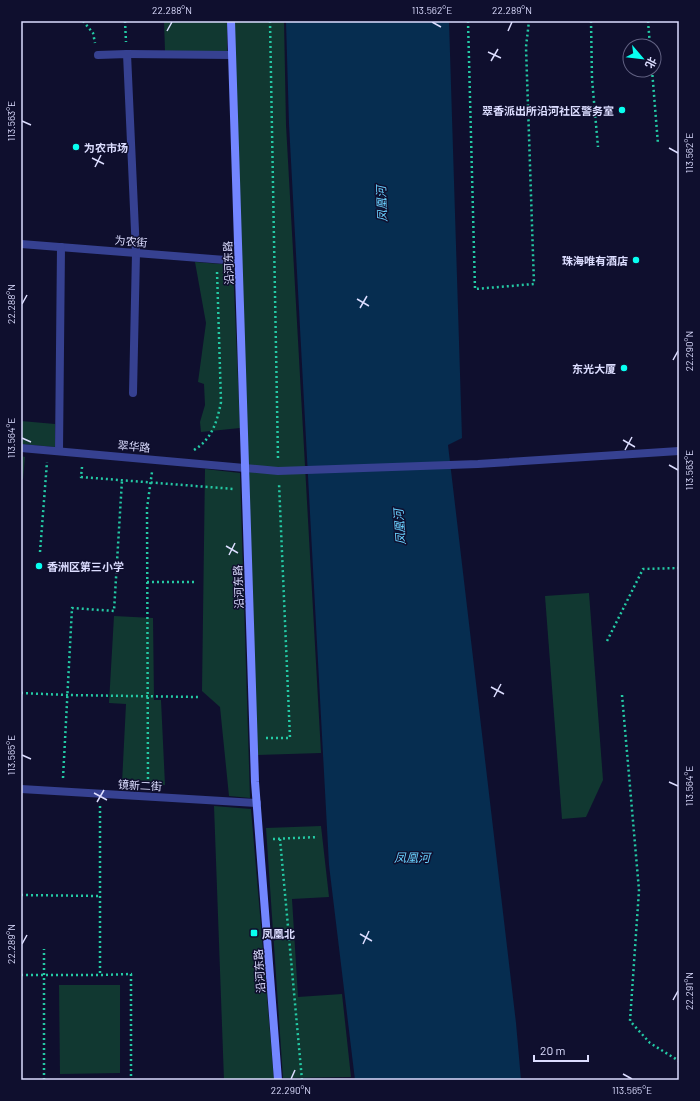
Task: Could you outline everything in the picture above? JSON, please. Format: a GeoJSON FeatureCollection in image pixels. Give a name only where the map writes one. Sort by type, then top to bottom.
{"type":"FeatureCollection","features":[{"type":"Feature","properties":{"kind":"street","name":"沿河东路"},"geometry":{"type":"LineString","coordinates":[[231,21],[254,738],[257,804],[278,1080]]}},
{"type":"Feature","properties":{"kind":"street"},"geometry":{"type":"LineString","coordinates":[[127,54],[136,253],[133,393]]}},
{"type":"Feature","properties":{"kind":"street"},"geometry":{"type":"LineString","coordinates":[[98,55],[232,55]]}},
{"type":"Feature","properties":{"kind":"street","name":"为农街"},"geometry":{"type":"LineString","coordinates":[[21,244],[238,261]]}},
{"type":"Feature","properties":{"kind":"street"},"geometry":{"type":"LineString","coordinates":[[59,451],[61,247]]}},
{"type":"Feature","properties":{"kind":"street","name":"翠华路"},"geometry":{"type":"LineString","coordinates":[[21,448],[278,471],[478,464],[679,451]]}},
{"type":"Feature","properties":{"kind":"street","name":"镜新二街"},"geometry":{"type":"LineString","coordinates":[[21,789],[257,804]]}},
{"type":"Feature","properties":{"kind":"path"},"geometry":{"type":"LineString","coordinates":[[83,21],[93,33],[98,55]]}},
{"type":"Feature","properties":{"kind":"path"},"geometry":{"type":"LineString","coordinates":[[125,21],[127,54]]}},
{"type":"Feature","properties":{"kind":"path"},"geometry":{"type":"LineString","coordinates":[[254,738],[290,738],[278,471],[270,21]]}},
{"type":"Feature","properties":{"kind":"path"},"geometry":{"type":"LineString","coordinates":[[468,21],[475,289],[534,284],[526,48],[529,21]]}},
{"type":"Feature","properties":{"kind":"path"},"geometry":{"type":"LineString","coordinates":[[591,21],[592,79],[598,147]]}},
{"type":"Feature","properties":{"kind":"path"},"geometry":{"type":"LineString","coordinates":[[648,21],[649,38]]}},
{"type":"Feature","properties":{"kind":"path"},"geometry":{"type":"LineString","coordinates":[[653,78],[658,144]]}},
{"type":"Feature","properties":{"kind":"path"},"geometry":{"type":"LineString","coordinates":[[193,451],[210,436],[218,422],[221,402],[217,259]]}},
{"type":"Feature","properties":{"kind":"path"},"geometry":{"type":"LineString","coordinates":[[40,552],[47,450]]}},
{"type":"Feature","properties":{"kind":"path"},"geometry":{"type":"LineString","coordinates":[[83,453],[81,477],[246,490]]}},
{"type":"Feature","properties":{"kind":"path"},"geometry":{"type":"LineString","coordinates":[[148,797],[147,508],[154,459]]}},
{"type":"Feature","properties":{"kind":"path"},"geometry":{"type":"LineString","coordinates":[[62,792],[72,608],[114,610],[122,480]]}},
{"type":"Feature","properties":{"kind":"path"},"geometry":{"type":"LineString","coordinates":[[607,641],[642,569],[679,568]]}},
{"type":"Feature","properties":{"kind":"path"},"geometry":{"type":"LineString","coordinates":[[147,582],[196,582]]}},
{"type":"Feature","properties":{"kind":"path"},"geometry":{"type":"LineString","coordinates":[[21,692],[67,695],[198,697]]}},
{"type":"Feature","properties":{"kind":"path"},"geometry":{"type":"LineString","coordinates":[[622,695],[639,890],[630,1021],[650,1043],[679,1061]]}},
{"type":"Feature","properties":{"kind":"path"},"geometry":{"type":"LineString","coordinates":[[100,794],[100,975]]}},
{"type":"Feature","properties":{"kind":"path"},"geometry":{"type":"LineString","coordinates":[[260,839],[318,837]]}},
{"type":"Feature","properties":{"kind":"path"},"geometry":{"type":"LineString","coordinates":[[280,839],[302,1080]]}},
{"type":"Feature","properties":{"kind":"path"},"geometry":{"type":"LineString","coordinates":[[21,895],[100,896]]}},
{"type":"Feature","properties":{"kind":"path"},"geometry":{"type":"LineString","coordinates":[[44,949],[44,1080]]}},
{"type":"Feature","properties":{"kind":"path"},"geometry":{"type":"LineString","coordinates":[[21,975],[131,974],[131,1080]]}},
{"type":"Feature","properties":{"kind":"green space"},"geometry":{"type":"Polygon","coordinates":[[[164,21],[227,21],[227,53],[165,51],[164,21]]]}},
{"type":"Feature","properties":{"kind":"green space"},"geometry":{"type":"Polygon","coordinates":[[[234,21],[284,21],[286,125],[321,753],[257,755],[234,21]]]}},
{"type":"Feature","properties":{"kind":"green space"},"geometry":{"type":"Polygon","coordinates":[[[195,262],[233,265],[240,428],[201,432],[200,422],[205,405],[204,384],[198,382],[206,323],[195,262]]]}},
{"type":"Feature","properties":{"kind":"green space"},"geometry":{"type":"Polygon","coordinates":[[[21,421],[55,424],[55,447],[21,444],[21,421]]]}},
{"type":"Feature","properties":{"kind":"green space"},"geometry":{"type":"Polygon","coordinates":[[[21,456],[25,457],[23,479],[21,479],[21,456]]]}},
{"type":"Feature","properties":{"kind":"green space"},"geometry":{"type":"Polygon","coordinates":[[[205,469],[240,473],[250,798],[229,796],[220,707],[202,691],[205,469]]]}},
{"type":"Feature","properties":{"kind":"green space"},"geometry":{"type":"Polygon","coordinates":[[[589,593],[603,780],[586,817],[562,819],[545,596],[589,593]]]}},
{"type":"Feature","properties":{"kind":"green space"},"geometry":{"type":"Polygon","coordinates":[[[114,616],[153,618],[154,700],[161,700],[165,785],[122,783],[126,704],[109,703],[114,616]]]}},
{"type":"Feature","properties":{"kind":"green space"},"geometry":{"type":"Polygon","coordinates":[[[214,806],[251,809],[274,1080],[224,1080],[214,806]]]}},
{"type":"Feature","properties":{"kind":"green space"},"geometry":{"type":"Polygon","coordinates":[[[321,826],[329,897],[292,899],[298,997],[342,994],[351,1077],[283,1078],[266,828],[321,826]]]}},
{"type":"Feature","properties":{"kind":"green space"},"geometry":{"type":"Polygon","coordinates":[[[59,985],[120,985],[120,1073],[60,1074],[59,985]]]}},
{"type":"Feature","properties":{"kind":"water","name":"凤凰河"},"geometry":{"type":"Polygon","coordinates":[[[286,21],[449,21],[462,438],[448,445],[516,1023],[521,1080],[355,1080],[329,865],[289,124],[286,21]]]}},
{"type":"Feature","properties":{"kind":"place","name":"翠香派出所沿河社区警务室"},"geometry":{"type":"Point","coordinates":[622,110]}},
{"type":"Feature","properties":{"kind":"place","name":"为农市场"},"geometry":{"type":"Point","coordinates":[76,147]}},
{"type":"Feature","properties":{"kind":"place","name":"珠海唯有酒店"},"geometry":{"type":"Point","coordinates":[636,260]}},
{"type":"Feature","properties":{"kind":"place","name":"东光大厦"},"geometry":{"type":"Point","coordinates":[624,368]}},
{"type":"Feature","properties":{"kind":"place","name":"香洲区第三小学"},"geometry":{"type":"Point","coordinates":[39,566]}},
{"type":"Feature","properties":{"kind":"place","name":"凤凰北"},"geometry":{"type":"Point","coordinates":[254,933]}}]}
